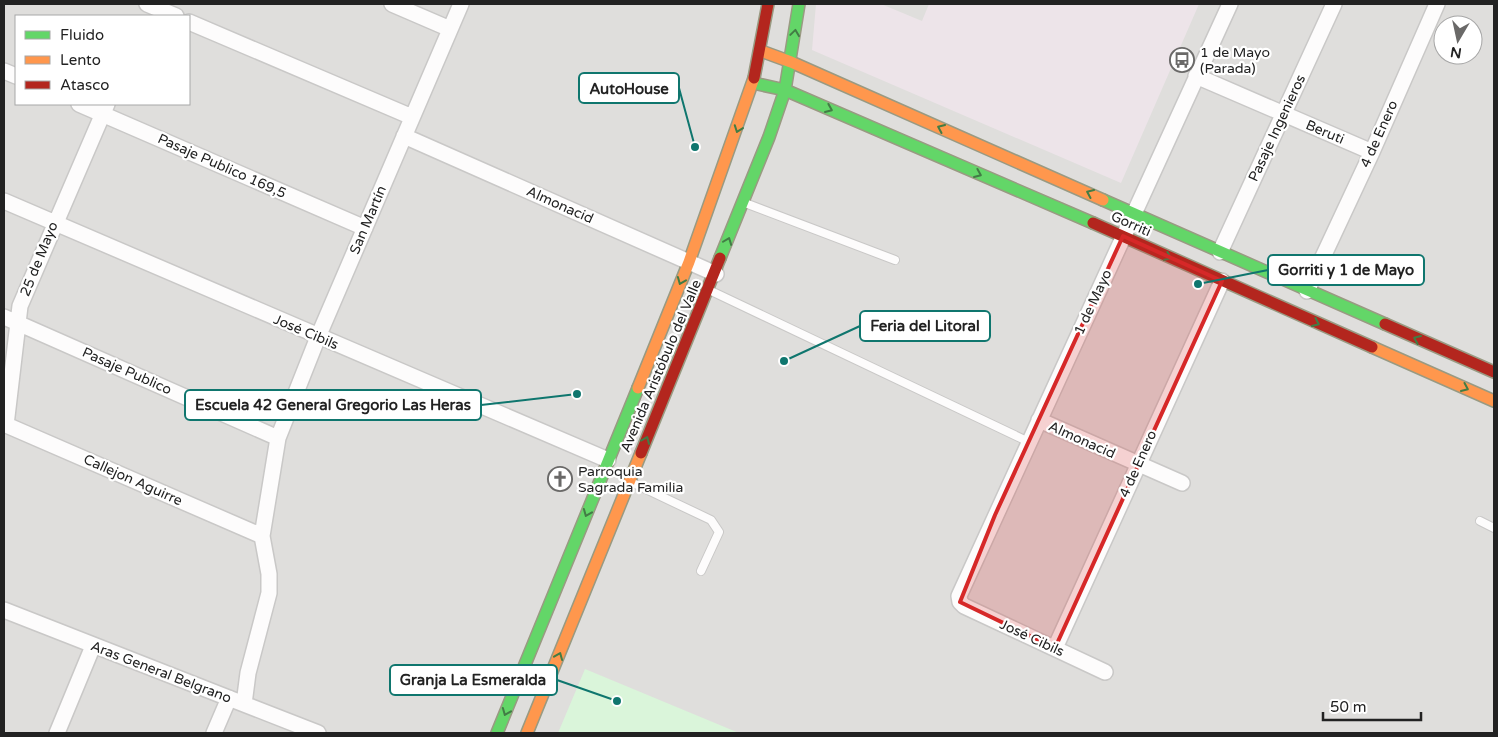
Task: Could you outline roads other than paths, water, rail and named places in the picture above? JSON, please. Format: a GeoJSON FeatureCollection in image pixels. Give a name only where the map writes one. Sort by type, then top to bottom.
{"type":"FeatureCollection","features":[{"type":"Feature","properties":{"kind":"main road","name":"Avenida Aristóbulo del Valle"},"geometry":{"type":"LineString","coordinates":[[497,733],[689,262],[753,83],[768,4]]}},
{"type":"Feature","properties":{"kind":"main road","name":"Avenida Aristóbulo del Valle"},"geometry":{"type":"LineString","coordinates":[[528,733],[629,481],[744,203],[785,90],[800,4]]}},
{"type":"Feature","properties":{"kind":"main road","name":"Gorriti"},"geometry":{"type":"LineString","coordinates":[[760,51],[791,62],[1494,372]]}},
{"type":"Feature","properties":{"kind":"main road","name":"Gorriti"},"geometry":{"type":"LineString","coordinates":[[753,83],[785,90],[1124,236],[1494,401]]}},
{"type":"Feature","properties":{"kind":"street"},"geometry":{"type":"LineString","coordinates":[[392,4],[450,29]]}},
{"type":"Feature","properties":{"kind":"street","name":"San Martín"},"geometry":{"type":"LineString","coordinates":[[244,704],[248,673],[268,593],[269,574],[262,536],[278,438],[318,337],[461,4]]}},
{"type":"Feature","properties":{"kind":"street","name":"1 de Mayo"},"geometry":{"type":"LineString","coordinates":[[960,602],[959,596],[1230,4]]}},
{"type":"Feature","properties":{"kind":"street","name":"Pasaje Ingenieros"},"geometry":{"type":"LineString","coordinates":[[1220,252],[1334,4]]}},
{"type":"Feature","properties":{"kind":"street","name":"4 de Enero"},"geometry":{"type":"LineString","coordinates":[[1307,291],[1372,152],[1437,4]]}},
{"type":"Feature","properties":{"kind":"street"},"geometry":{"type":"LineString","coordinates":[[148,7],[173,15]]}},
{"type":"Feature","properties":{"kind":"street"},"geometry":{"type":"LineString","coordinates":[[190,22],[412,117]]}},
{"type":"Feature","properties":{"kind":"street","name":"Beruti"},"geometry":{"type":"LineString","coordinates":[[1196,76],[1372,152]]}},
{"type":"Feature","properties":{"kind":"street","name":"Pasaje Publico 169,5"},"geometry":{"type":"LineString","coordinates":[[84,105],[104,109],[364,228]]}},
{"type":"Feature","properties":{"kind":"street","name":"25 de Mayo"},"geometry":{"type":"LineString","coordinates":[[5,424],[20,306],[104,109]]}},
{"type":"Feature","properties":{"kind":"street","name":"Almonacid"},"geometry":{"type":"LineString","coordinates":[[404,136],[716,274]]}},
{"type":"Feature","properties":{"kind":"street","name":"José Cibils"},"geometry":{"type":"LineString","coordinates":[[4,201],[608,460]]}},
{"type":"Feature","properties":{"kind":"street","name":"4 de Enero"},"geometry":{"type":"LineString","coordinates":[[1055,648],[1222,281]]}},
{"type":"Feature","properties":{"kind":"street","name":"Pasaje Publico"},"geometry":{"type":"LineString","coordinates":[[4,317],[278,438]]}},
{"type":"Feature","properties":{"kind":"street","name":"Almonacid"},"geometry":{"type":"LineString","coordinates":[[1039,420],[1182,483]]}},
{"type":"Feature","properties":{"kind":"street","name":"Callejon Aguirre"},"geometry":{"type":"LineString","coordinates":[[5,424],[262,536]]}},
{"type":"Feature","properties":{"kind":"street","name":"José Cibils"},"geometry":{"type":"LineString","coordinates":[[960,602],[964,606],[1104,672]]}},
{"type":"Feature","properties":{"kind":"street","name":"Aras General Belgrano"},"geometry":{"type":"LineString","coordinates":[[4,610],[318,733]]}},
{"type":"Feature","properties":{"kind":"street"},"geometry":{"type":"LineString","coordinates":[[57,733],[93,646]]}},
{"type":"Feature","properties":{"kind":"street"},"geometry":{"type":"LineString","coordinates":[[214,733],[229,698]]}},
{"type":"Feature","properties":{"kind":"lane"},"geometry":{"type":"LineString","coordinates":[[744,203],[895,260]]}},
{"type":"Feature","properties":{"kind":"lane"},"geometry":{"type":"LineString","coordinates":[[709,290],[1029,442]]}},
{"type":"Feature","properties":{"kind":"lane"},"geometry":{"type":"LineString","coordinates":[[629,481],[711,520],[717,526],[719,532],[701,571]]}},
{"type":"Feature","properties":{"kind":"lane"},"geometry":{"type":"LineString","coordinates":[[1480,521],[1494,528]]}},
{"type":"Feature","properties":{"kind":"place","name":"1 de Mayo (Parada)"},"geometry":{"type":"Point","coordinates":[1182,60]}},
{"type":"Feature","properties":{"kind":"place","name":"AutoHouse"},"geometry":{"type":"Point","coordinates":[695,147]}},
{"type":"Feature","properties":{"kind":"place","name":"Gorriti y 1 de Mayo"},"geometry":{"type":"Point","coordinates":[1198,284]}},
{"type":"Feature","properties":{"kind":"place","name":"Feria del Litoral"},"geometry":{"type":"Point","coordinates":[784,361]}},
{"type":"Feature","properties":{"kind":"place","name":"Escuela 42 General Gregorio Las Heras"},"geometry":{"type":"Point","coordinates":[577,394]}},
{"type":"Feature","properties":{"kind":"place","name":"Parroquia Sagrada Familia"},"geometry":{"type":"Point","coordinates":[560,479]}},
{"type":"Feature","properties":{"kind":"place","name":"Granja La Esmeralda"},"geometry":{"type":"Point","coordinates":[617,701]}}]}
